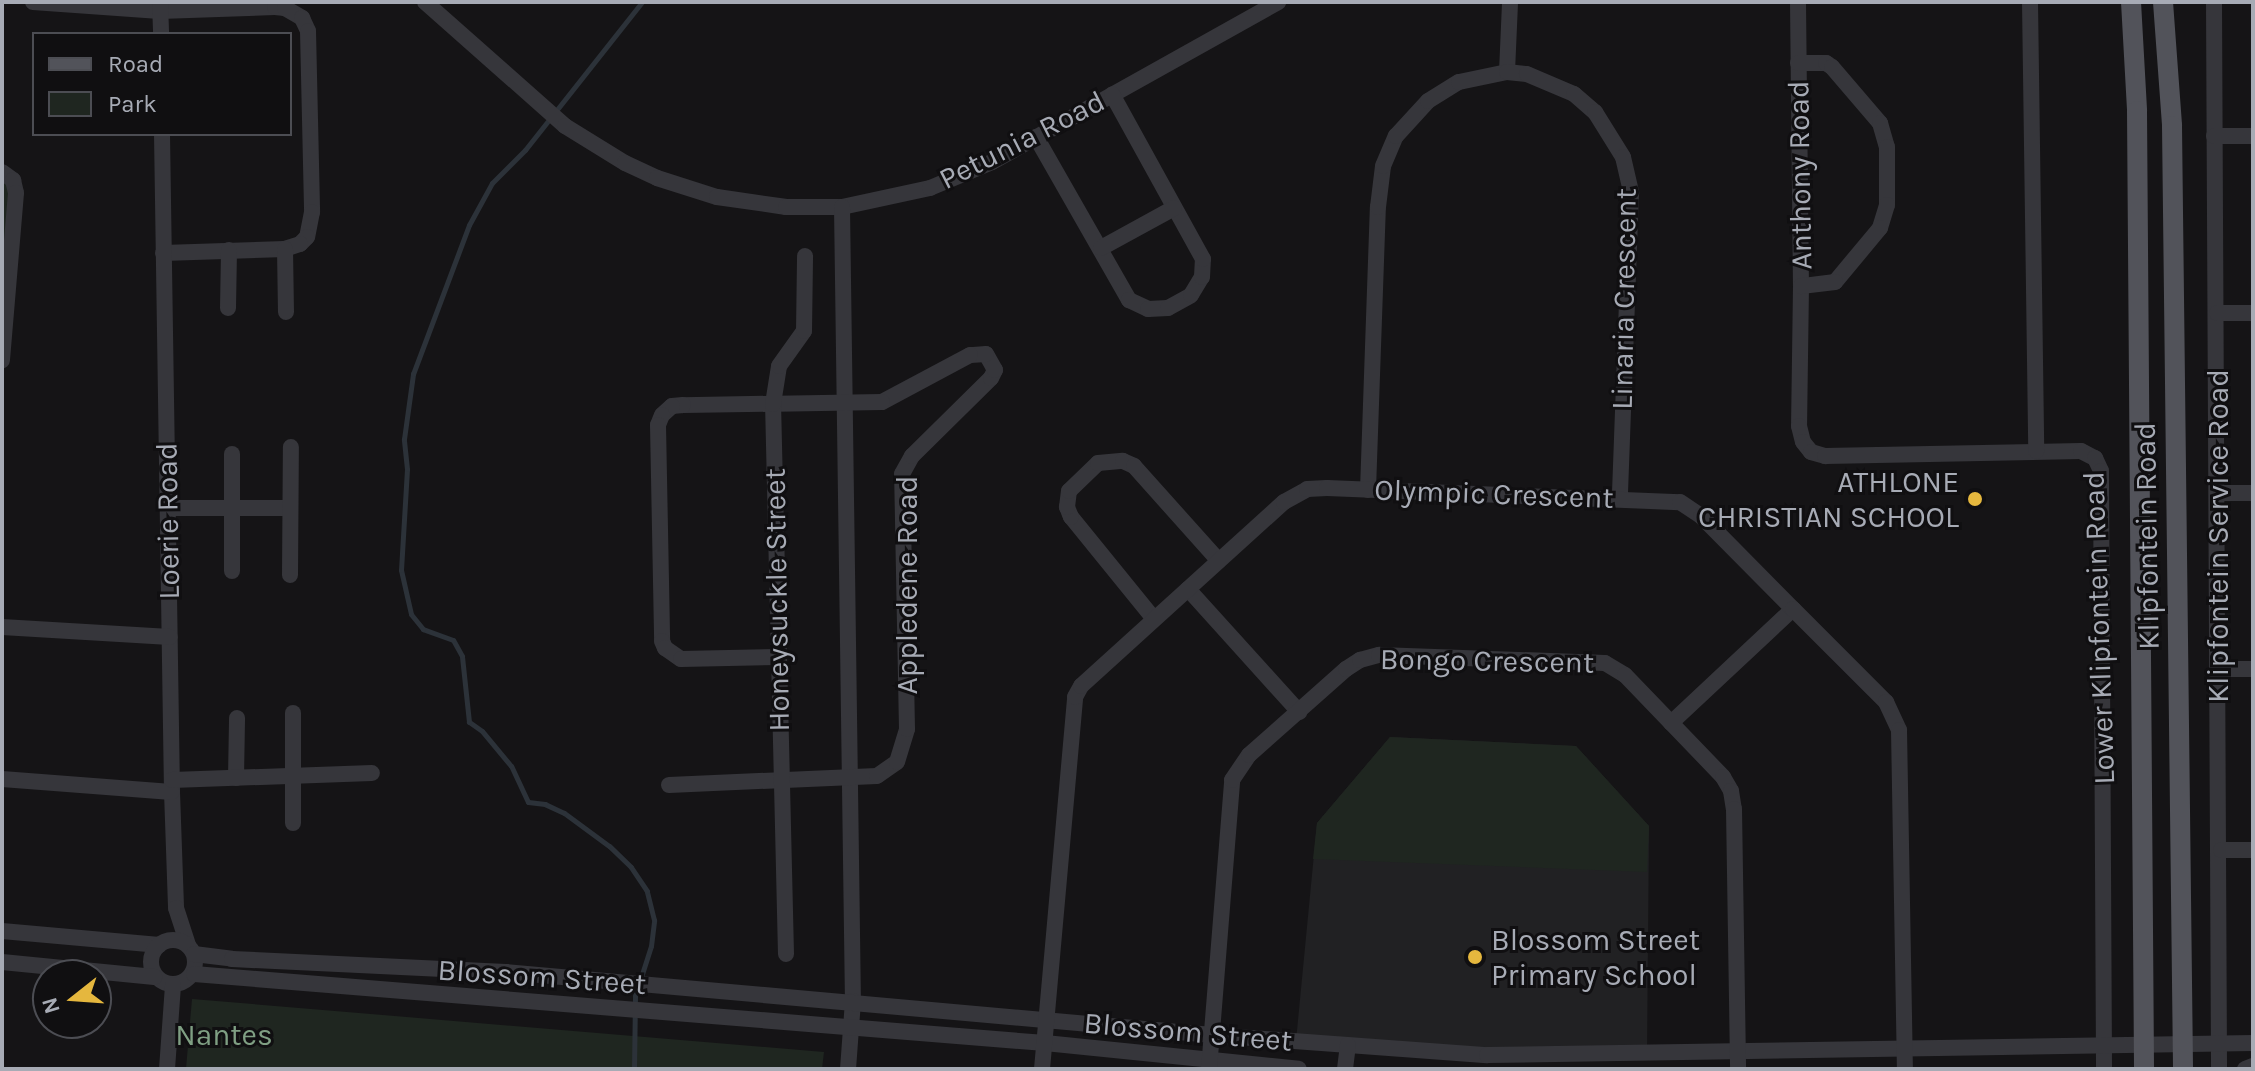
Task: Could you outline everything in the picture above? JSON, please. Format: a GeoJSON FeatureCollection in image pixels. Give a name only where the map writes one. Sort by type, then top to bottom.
{"type":"FeatureCollection","features":[{"type":"Feature","properties":{"kind":"main road","name":"Klipfontein Road"},"geometry":{"type":"LineString","coordinates":[[2131,2],[2137,126],[2144,1069]]}},
{"type":"Feature","properties":{"kind":"main road","name":"Klipfontein Road"},"geometry":{"type":"LineString","coordinates":[[2163,2],[2172,126],[2183,1069]]}},
{"type":"Feature","properties":{"kind":"street"},"geometry":{"type":"LineString","coordinates":[[33,2],[275,7],[285,8],[302,18],[308,31],[311,228],[300,244],[285,249],[163,253]]}},
{"type":"Feature","properties":{"kind":"street","name":"Petunia Road"},"geometry":{"type":"LineString","coordinates":[[425,2],[565,126],[625,163],[696,191],[786,207],[842,207],[930,188],[992,162],[1278,2]]}},
{"type":"Feature","properties":{"kind":"street"},"geometry":{"type":"LineString","coordinates":[[1507,72],[1510,2]]}},
{"type":"Feature","properties":{"kind":"street","name":"Anthony Road"},"geometry":{"type":"LineString","coordinates":[[1798,2],[1799,426],[1803,442],[1811,452],[1825,456],[2036,451]]}},
{"type":"Feature","properties":{"kind":"street","name":"Lower Klipfontein Road"},"geometry":{"type":"LineString","coordinates":[[2030,2],[2036,451],[2089,453],[2101,471],[2104,1069]]}},
{"type":"Feature","properties":{"kind":"street","name":"Klipfontein Service Road"},"geometry":{"type":"LineString","coordinates":[[2214,2],[2221,850],[2219,1069]]}},
{"type":"Feature","properties":{"kind":"street"},"geometry":{"type":"LineString","coordinates":[[160,6],[161,32]]}},
{"type":"Feature","properties":{"kind":"street","name":"Anthony Road"},"geometry":{"type":"LineString","coordinates":[[1798,63],[1826,63],[1832,67],[1880,123],[1887,147],[1887,205],[1880,228],[1835,282],[1801,286]]}},
{"type":"Feature","properties":{"kind":"street","name":"Linaria Crescent"},"geometry":{"type":"LineString","coordinates":[[1368,490],[1378,207],[1383,166],[1396,136],[1428,101],[1459,82],[1507,72],[1527,74],[1574,94],[1595,112],[1623,157],[1631,193],[1620,498]]}},
{"type":"Feature","properties":{"kind":"street"},"geometry":{"type":"LineString","coordinates":[[1036,137],[1129,300],[1148,309],[1168,308],[1191,295],[1202,277],[1203,259],[1112,94]]}},
{"type":"Feature","properties":{"kind":"street","name":"Loerie Road"},"geometry":{"type":"LineString","coordinates":[[162,136],[176,908],[191,950]]}},
{"type":"Feature","properties":{"kind":"street"},"geometry":{"type":"LineString","coordinates":[[2214,136],[2253,136]]}},
{"type":"Feature","properties":{"kind":"street"},"geometry":{"type":"LineString","coordinates":[[2,172],[13,180],[16,193],[2,360]]}},
{"type":"Feature","properties":{"kind":"street","name":"Appledene Road"},"geometry":{"type":"LineString","coordinates":[[842,207],[853,1001],[848,1069]]}},
{"type":"Feature","properties":{"kind":"street"},"geometry":{"type":"LineString","coordinates":[[1101,248],[1174,208]]}},
{"type":"Feature","properties":{"kind":"street"},"geometry":{"type":"LineString","coordinates":[[285,249],[286,312]]}},
{"type":"Feature","properties":{"kind":"street"},"geometry":{"type":"LineString","coordinates":[[228,308],[229,250]]}},
{"type":"Feature","properties":{"kind":"street","name":"Honeysuckle Street"},"geometry":{"type":"LineString","coordinates":[[786,954],[773,404],[779,366],[804,331],[805,256]]}},
{"type":"Feature","properties":{"kind":"street"},"geometry":{"type":"LineString","coordinates":[[2217,313],[2253,313]]}},
{"type":"Feature","properties":{"kind":"street","name":"Appledene Road"},"geometry":{"type":"LineString","coordinates":[[843,403],[891,400],[970,355],[986,354],[995,370],[991,378],[905,464],[902,474],[907,729],[904,748],[888,771],[848,779]]}},
{"type":"Feature","properties":{"kind":"street"},"geometry":{"type":"LineString","coordinates":[[779,657],[681,659],[670,654],[662,641],[658,425],[662,415],[672,406],[843,403]]}},
{"type":"Feature","properties":{"kind":"street"},"geometry":{"type":"LineString","coordinates":[[290,575],[291,447]]}},
{"type":"Feature","properties":{"kind":"street"},"geometry":{"type":"LineString","coordinates":[[232,454],[232,571]]}},
{"type":"Feature","properties":{"kind":"street"},"geometry":{"type":"LineString","coordinates":[[1154,619],[1071,517],[1069,491],[1098,463],[1123,461],[1134,466],[1219,561]]}},
{"type":"Feature","properties":{"kind":"street","name":"Olympic Crescent"},"geometry":{"type":"LineString","coordinates":[[1042,1069],[1075,697],[1081,686],[1295,494],[1327,488],[1668,500],[1689,507],[1886,702],[1899,730],[1905,1069]]}},
{"type":"Feature","properties":{"kind":"street"},"geometry":{"type":"LineString","coordinates":[[2219,493],[2253,493]]}},
{"type":"Feature","properties":{"kind":"street"},"geometry":{"type":"LineString","coordinates":[[168,508],[290,508]]}},
{"type":"Feature","properties":{"kind":"street"},"geometry":{"type":"LineString","coordinates":[[1188,589],[1299,712]]}},
{"type":"Feature","properties":{"kind":"street"},"geometry":{"type":"LineString","coordinates":[[1671,723],[1793,609]]}},
{"type":"Feature","properties":{"kind":"street"},"geometry":{"type":"LineString","coordinates":[[2,627],[170,637]]}},
{"type":"Feature","properties":{"kind":"street","name":"Bongo Crescent"},"geometry":{"type":"LineString","coordinates":[[1210,1064],[1232,780],[1238,767],[1360,660],[1379,655],[1605,663],[1625,675],[1723,777],[1731,791],[1738,1069]]}},
{"type":"Feature","properties":{"kind":"street"},"geometry":{"type":"LineString","coordinates":[[2219,669],[2253,669]]}},
{"type":"Feature","properties":{"kind":"street"},"geometry":{"type":"LineString","coordinates":[[293,713],[293,823]]}},
{"type":"Feature","properties":{"kind":"street"},"geometry":{"type":"LineString","coordinates":[[236,778],[237,718]]}},
{"type":"Feature","properties":{"kind":"street"},"geometry":{"type":"LineString","coordinates":[[2,779],[172,786],[236,778],[372,773]]}},
{"type":"Feature","properties":{"kind":"street"},"geometry":{"type":"LineString","coordinates":[[669,785],[848,779]]}},
{"type":"Feature","properties":{"kind":"street"},"geometry":{"type":"LineString","coordinates":[[2221,850],[2253,850]]}},
{"type":"Feature","properties":{"kind":"street","name":"Loerie Road"},"geometry":{"type":"LineString","coordinates":[[162,943],[176,908]]}},
{"type":"Feature","properties":{"kind":"street"},"geometry":{"type":"LineString","coordinates":[[2,931],[162,943],[177,940],[191,950],[194,974],[173,985]]}},
{"type":"Feature","properties":{"kind":"street"},"geometry":{"type":"LineString","coordinates":[[154,977],[151,958],[162,943]]}},
{"type":"Feature","properties":{"kind":"street","name":"Blossom Street"},"geometry":{"type":"LineString","coordinates":[[191,950],[232,959],[506,972],[853,1001],[1348,1045],[1461,1061],[1599,1062],[1738,1051],[2253,1043]]}},
{"type":"Feature","properties":{"kind":"street"},"geometry":{"type":"LineString","coordinates":[[2,962],[154,977],[173,985]]}},
{"type":"Feature","properties":{"kind":"street"},"geometry":{"type":"LineString","coordinates":[[505,1000],[506,972]]}},
{"type":"Feature","properties":{"kind":"street","name":"Blossom Street"},"geometry":{"type":"LineString","coordinates":[[194,974],[1045,1043],[1210,1064],[1299,1069]]}},
{"type":"Feature","properties":{"kind":"street"},"geometry":{"type":"LineString","coordinates":[[167,1069],[173,985]]}},
{"type":"Feature","properties":{"kind":"street"},"geometry":{"type":"LineString","coordinates":[[1345,1069],[1348,1045]]}},
{"type":"Feature","properties":{"kind":"street"},"geometry":{"type":"LineString","coordinates":[[2245,1069],[2253,1066]]}},
{"type":"Feature","properties":{"kind":"shaded area","name":"Blossom Street Primary School"},"geometry":{"type":"Polygon","coordinates":[[[1390,737],[1576,746],[1649,826],[1647,1054],[1296,1041],[1317,823],[1390,737]]]}},
{"type":"Feature","properties":{"kind":"green space"},"geometry":{"type":"Polygon","coordinates":[[[2,180],[10,188],[2,294],[2,180]]]}},
{"type":"Feature","properties":{"kind":"green space"},"geometry":{"type":"Polygon","coordinates":[[[1390,737],[1576,746],[1649,826],[1647,872],[1313,859],[1317,823],[1390,737]]]}},
{"type":"Feature","properties":{"kind":"green space","name":"Nantes"},"geometry":{"type":"Polygon","coordinates":[[[192,999],[824,1052],[822,1069],[186,1069],[192,999]]]}},
{"type":"Feature","properties":{"kind":"waterway"},"geometry":{"type":"LineString","coordinates":[[634,1069],[635,996],[651,946],[654,920],[647,891],[631,867],[609,846],[564,813],[545,804],[528,802],[511,766],[482,731],[469,722],[462,656],[453,640],[423,629],[411,614],[401,570],[407,469],[404,439],[413,374],[469,225],[492,183],[525,150],[642,2]]}},
{"type":"Feature","properties":{"kind":"place","name":"ATHLONE CHRISTIAN SCHOOL"},"geometry":{"type":"Point","coordinates":[1975,499]}},
{"type":"Feature","properties":{"kind":"place","name":"Blossom Street Primary School"},"geometry":{"type":"Point","coordinates":[1475,957]}}]}
